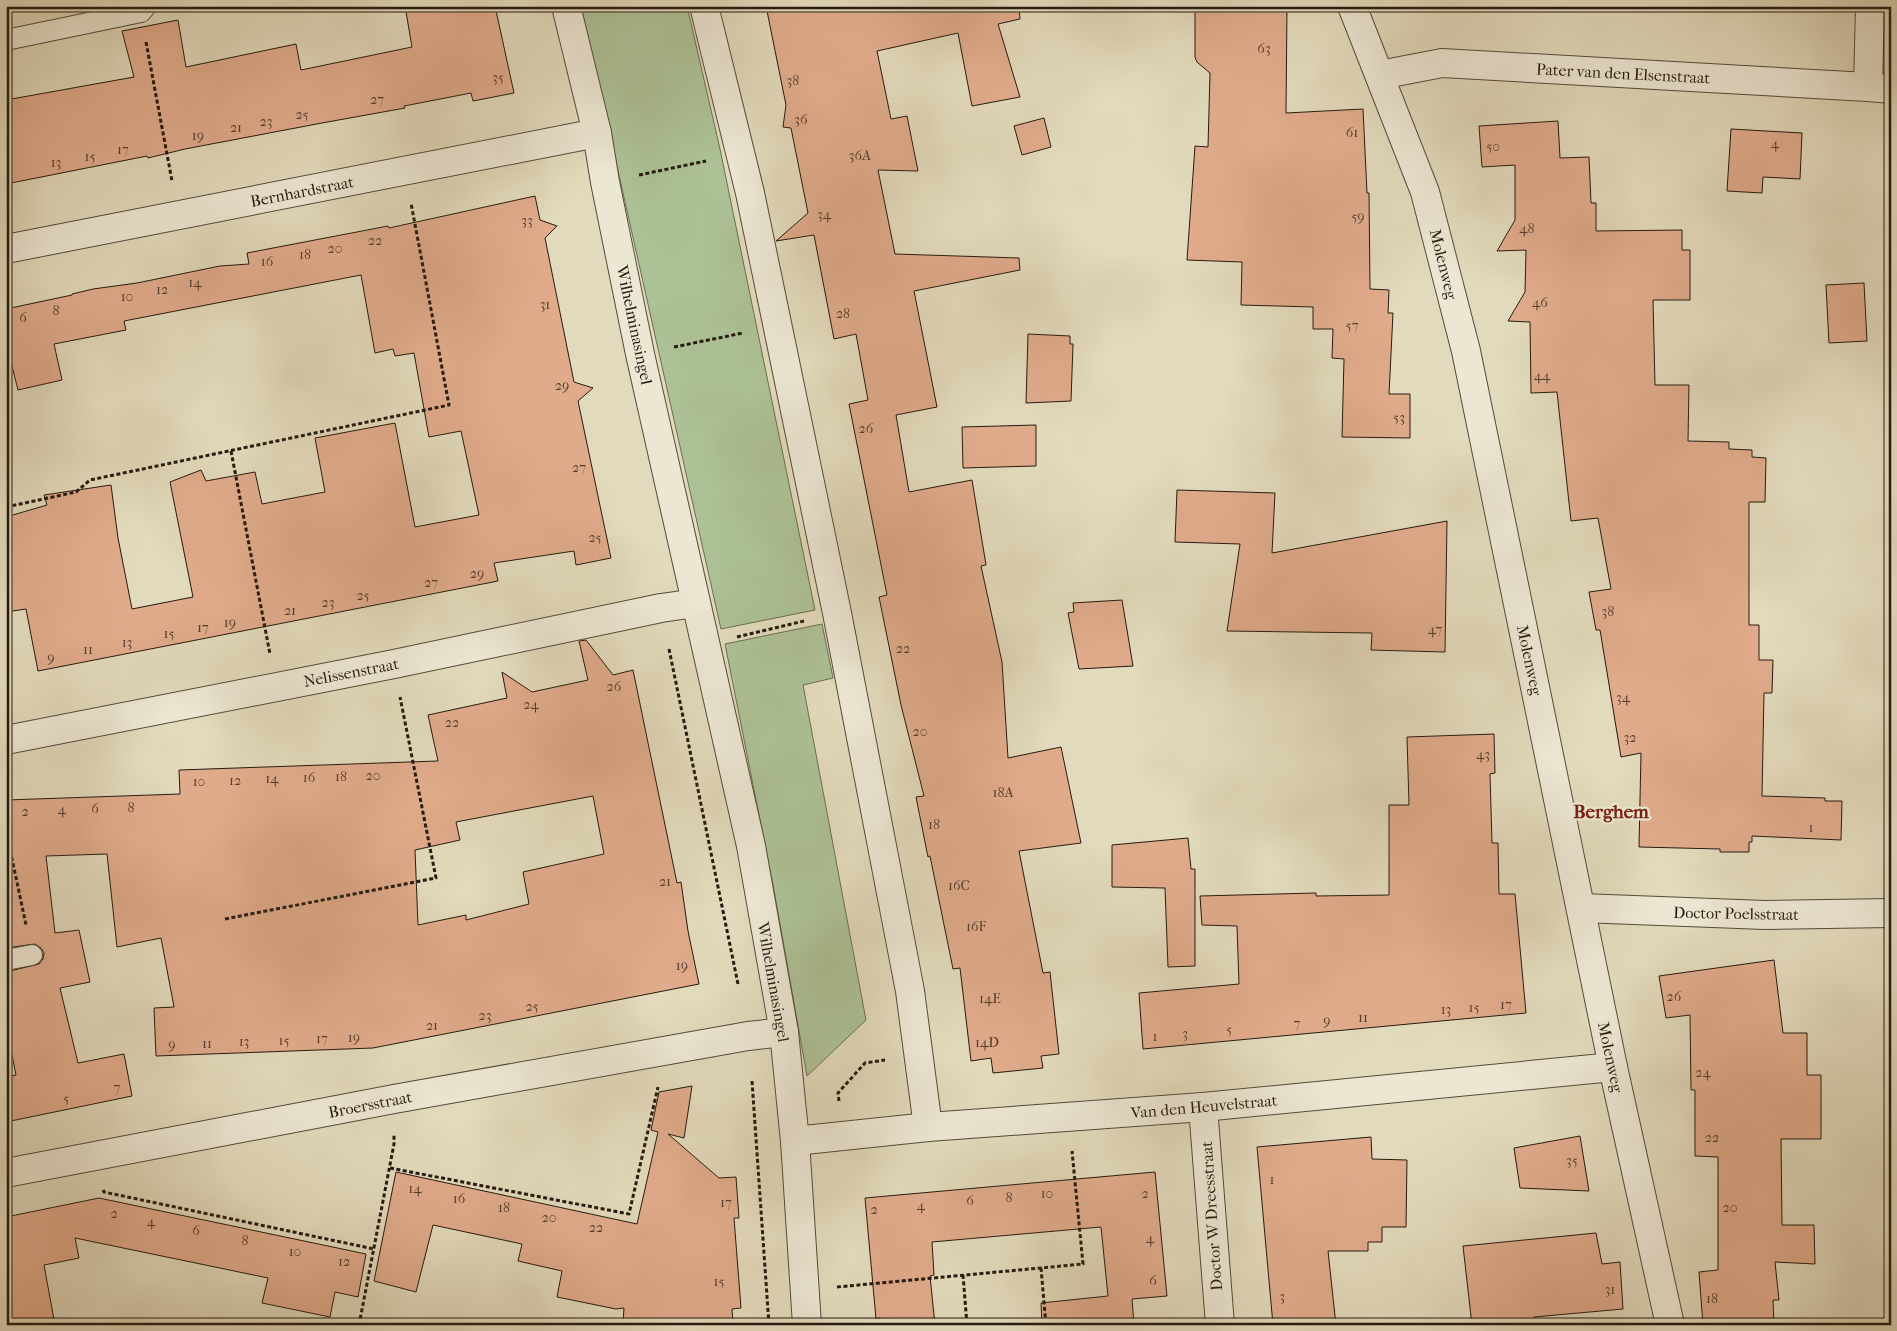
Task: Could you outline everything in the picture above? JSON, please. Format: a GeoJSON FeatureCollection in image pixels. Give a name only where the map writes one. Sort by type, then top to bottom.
{"type":"FeatureCollection","features":[{"type":"Feature","properties":{"kind":"street","name":"Wilhelminasingel"},"geometry":{"type":"LineString","coordinates":[[566,6],[597,134],[640,354],[751,846],[784,1032],[795,1141],[807,1325]]}},
{"type":"Feature","properties":{"kind":"street"},"geometry":{"type":"LineString","coordinates":[[704,6],[740,154],[836,613],[910,991],[928,1127]]}},
{"type":"Feature","properties":{"kind":"street","name":"Molenweg"},"geometry":{"type":"LineString","coordinates":[[1352,6],[1425,192],[1466,351],[1613,1066],[1670,1325]]}},
{"type":"Feature","properties":{"kind":"street"},"geometry":{"type":"LineString","coordinates":[[1870,6],[1879,88]]}},
{"type":"Feature","properties":{"kind":"street","name":"Pater van den Elsenstraat"},"geometry":{"type":"LineString","coordinates":[[1380,75],[1442,63],[1879,88]]}},
{"type":"Feature","properties":{"kind":"street","name":"Bernhardstraat"},"geometry":{"type":"LineString","coordinates":[[6,250],[597,134]]}},
{"type":"Feature","properties":{"kind":"street","name":"Nelissenstraat"},"geometry":{"type":"LineString","coordinates":[[7,740],[394,664],[661,608],[696,603]]}},
{"type":"Feature","properties":{"kind":"street","name":"Doctor Poelsstraat"},"geometry":{"type":"LineString","coordinates":[[1581,908],[1765,915],[1891,913]]}},
{"type":"Feature","properties":{"kind":"street","name":"Broersstraat"},"geometry":{"type":"LineString","coordinates":[[6,1173],[394,1099],[654,1052],[748,1036],[784,1032]]}},
{"type":"Feature","properties":{"kind":"street","name":"Van den Heuvelstraat"},"geometry":{"type":"LineString","coordinates":[[795,1141],[928,1127],[1203,1107],[1613,1066]]}},
{"type":"Feature","properties":{"kind":"street","name":"Doctor W Dreesstraat"},"geometry":{"type":"LineString","coordinates":[[1203,1107],[1220,1325]]}},
{"type":"Feature","properties":{"kind":"lane"},"geometry":{"type":"LineString","coordinates":[[6,40],[143,9]]}},
{"type":"Feature","properties":{"kind":"lane"},"geometry":{"type":"LineString","coordinates":[[6,960],[32,955]]}},
{"type":"Feature","properties":{"kind":"path"},"geometry":{"type":"LineString","coordinates":[[143,9],[178,216]]}},
{"type":"Feature","properties":{"kind":"path"},"geometry":{"type":"LineString","coordinates":[[605,182],[740,154]]}},
{"type":"Feature","properties":{"kind":"path"},"geometry":{"type":"LineString","coordinates":[[6,507],[76,492],[90,480],[449,405],[405,171]]}},
{"type":"Feature","properties":{"kind":"path"},"geometry":{"type":"LineString","coordinates":[[640,354],[777,326]]}},
{"type":"Feature","properties":{"kind":"path"},"geometry":{"type":"LineString","coordinates":[[231,451],[276,687]]}},
{"type":"Feature","properties":{"kind":"path"},"geometry":{"type":"LineString","coordinates":[[661,608],[748,1036],[769,1325]]}},
{"type":"Feature","properties":{"kind":"path"},"geometry":{"type":"LineString","coordinates":[[669,651],[836,613]]}},
{"type":"Feature","properties":{"kind":"path"},"geometry":{"type":"LineString","coordinates":[[225,919],[436,878],[394,664]]}},
{"type":"Feature","properties":{"kind":"path"},"geometry":{"type":"LineString","coordinates":[[7,740],[7,836],[32,955]]}},
{"type":"Feature","properties":{"kind":"path"},"geometry":{"type":"LineString","coordinates":[[390,1168],[629,1214],[658,1086],[654,1052]]}},
{"type":"Feature","properties":{"kind":"path"},"geometry":{"type":"LineString","coordinates":[[840,1136],[838,1093],[865,1063],[919,1056]]}},
{"type":"Feature","properties":{"kind":"path"},"geometry":{"type":"LineString","coordinates":[[359,1325],[394,1144],[394,1099]]}},
{"type":"Feature","properties":{"kind":"path"},"geometry":{"type":"LineString","coordinates":[[804,1290],[1083,1264],[1069,1117]]}},
{"type":"Feature","properties":{"kind":"path"},"geometry":{"type":"LineString","coordinates":[[86,1158],[104,1192],[374,1249]]}},
{"type":"Feature","properties":{"kind":"path"},"geometry":{"type":"LineString","coordinates":[[1041,1268],[1046,1325]]}},
{"type":"Feature","properties":{"kind":"path"},"geometry":{"type":"LineString","coordinates":[[963,1275],[967,1325]]}},
{"type":"Feature","properties":{"kind":"green space"},"geometry":{"type":"Polygon","coordinates":[[[581,6],[687,6],[720,149],[815,610],[721,629],[581,6]]]}},
{"type":"Feature","properties":{"kind":"green space"},"geometry":{"type":"Polygon","coordinates":[[[822,624],[833,678],[803,685],[866,1020],[807,1076],[774,890],[725,644],[822,624]]]}},
{"type":"Feature","properties":{"kind":"building"},"geometry":{"type":"Polygon","coordinates":[[[405,6],[495,6],[514,93],[473,101],[471,93],[404,106],[405,108],[6,184],[6,100],[134,77],[122,31],[178,20],[186,67],[296,44],[301,70],[412,47],[405,6]]]}},
{"type":"Feature","properties":{"kind":"building"},"geometry":{"type":"Polygon","coordinates":[[[766,6],[1019,6],[1020,19],[998,24],[1020,97],[972,106],[958,33],[877,51],[891,119],[907,116],[918,171],[878,170],[895,254],[1019,258],[1020,270],[914,291],[937,407],[896,415],[909,492],[972,480],[986,565],[981,566],[1002,662],[1008,758],[1061,747],[1081,843],[1019,851],[1043,973],[1050,972],[1059,1054],[1041,1056],[1043,1068],[993,1073],[991,1058],[971,1061],[960,968],[953,969],[930,856],[928,857],[916,797],[924,796],[901,705],[879,597],[887,595],[849,404],[868,400],[856,334],[834,339],[814,235],[776,241],[808,213],[791,128],[783,127],[786,105],[766,6]]]}},
{"type":"Feature","properties":{"kind":"building"},"geometry":{"type":"Polygon","coordinates":[[[1195,6],[1287,6],[1286,113],[1363,109],[1367,193],[1369,193],[1370,289],[1389,290],[1388,313],[1393,313],[1389,394],[1410,394],[1410,438],[1342,437],[1344,359],[1332,358],[1333,329],[1313,329],[1313,307],[1241,305],[1242,262],[1187,260],[1195,146],[1208,147],[1210,73],[1197,62],[1195,57],[1195,6]]]}},
{"type":"Feature","properties":{"kind":"building"},"geometry":{"type":"Polygon","coordinates":[[[1044,118],[1051,147],[1022,155],[1014,126],[1044,118]]]}},
{"type":"Feature","properties":{"kind":"building"},"geometry":{"type":"Polygon","coordinates":[[[1558,121],[1560,158],[1589,157],[1591,203],[1596,203],[1596,231],[1682,230],[1682,250],[1690,250],[1690,300],[1653,300],[1655,385],[1689,385],[1688,441],[1729,442],[1729,449],[1752,450],[1752,457],[1766,458],[1765,502],[1749,502],[1749,625],[1759,625],[1759,660],[1773,660],[1772,693],[1764,693],[1762,796],[1825,798],[1825,801],[1842,801],[1841,840],[1752,836],[1752,842],[1749,842],[1749,852],[1720,852],[1720,849],[1639,847],[1641,753],[1621,757],[1600,630],[1596,630],[1589,592],[1611,589],[1598,518],[1571,521],[1557,392],[1531,393],[1530,322],[1508,321],[1525,292],[1526,250],[1497,251],[1515,220],[1515,165],[1482,167],[1479,126],[1558,121]]]}},
{"type":"Feature","properties":{"kind":"building"},"geometry":{"type":"Polygon","coordinates":[[[1731,129],[1802,133],[1800,179],[1763,177],[1762,193],[1727,191],[1731,129]]]}},
{"type":"Feature","properties":{"kind":"building"},"geometry":{"type":"Polygon","coordinates":[[[535,196],[540,220],[557,226],[545,238],[574,382],[593,388],[578,401],[611,558],[576,565],[574,551],[494,563],[498,581],[38,671],[26,609],[6,612],[6,517],[47,505],[44,495],[111,485],[118,538],[132,609],[193,597],[170,482],[201,470],[206,481],[255,472],[262,504],[325,492],[315,438],[395,423],[415,527],[479,515],[461,431],[429,437],[414,353],[395,356],[393,349],[375,353],[361,275],[124,321],[126,330],[54,344],[62,380],[18,390],[6,342],[6,309],[93,289],[137,283],[220,266],[249,264],[247,253],[388,226],[389,228],[535,196]]]}},
{"type":"Feature","properties":{"kind":"building"},"geometry":{"type":"Polygon","coordinates":[[[1864,283],[1867,341],[1829,343],[1826,285],[1864,283]]]}},
{"type":"Feature","properties":{"kind":"building"},"geometry":{"type":"Polygon","coordinates":[[[1028,334],[1070,336],[1070,344],[1073,344],[1071,401],[1026,403],[1028,334]]]}},
{"type":"Feature","properties":{"kind":"building"},"geometry":{"type":"Polygon","coordinates":[[[1036,425],[1036,466],[963,468],[962,427],[1036,425]]]}},
{"type":"Feature","properties":{"kind":"building"},"geometry":{"type":"Polygon","coordinates":[[[1177,490],[1275,493],[1272,553],[1447,521],[1445,652],[1371,650],[1372,633],[1227,631],[1240,544],[1175,542],[1177,490]]]}},
{"type":"Feature","properties":{"kind":"building"},"geometry":{"type":"Polygon","coordinates":[[[1122,600],[1133,666],[1079,669],[1068,613],[1074,612],[1073,603],[1122,600]]]}},
{"type":"Feature","properties":{"kind":"building"},"geometry":{"type":"Polygon","coordinates":[[[586,640],[613,675],[633,670],[677,883],[681,882],[688,931],[699,984],[373,1048],[156,1056],[154,1008],[174,1007],[161,938],[117,947],[107,854],[46,856],[55,933],[79,930],[90,982],[60,988],[78,1063],[124,1054],[132,1096],[6,1122],[6,1077],[16,1075],[6,1025],[6,972],[39,964],[43,959],[44,953],[35,944],[6,948],[6,800],[180,794],[179,770],[438,761],[428,715],[507,698],[502,672],[532,692],[588,680],[579,641],[586,640]],[[593,796],[456,822],[460,840],[415,850],[418,925],[466,915],[466,920],[529,904],[523,872],[604,854],[593,796]]]}},
{"type":"Feature","properties":{"kind":"building"},"geometry":{"type":"Polygon","coordinates":[[[1494,734],[1495,773],[1490,774],[1492,843],[1498,843],[1499,894],[1515,894],[1526,1013],[1143,1049],[1139,993],[1239,984],[1237,926],[1202,925],[1200,896],[1316,893],[1316,896],[1389,895],[1389,805],[1409,805],[1407,737],[1494,734]]]}},
{"type":"Feature","properties":{"kind":"building"},"geometry":{"type":"Polygon","coordinates":[[[1188,838],[1191,869],[1195,869],[1195,966],[1168,967],[1165,888],[1112,887],[1112,845],[1188,838]]]}},
{"type":"Feature","properties":{"kind":"building"},"geometry":{"type":"Polygon","coordinates":[[[1774,960],[1783,1033],[1807,1033],[1807,1075],[1821,1075],[1821,1139],[1781,1139],[1782,1225],[1814,1225],[1815,1264],[1775,1262],[1779,1300],[1773,1300],[1774,1325],[1703,1325],[1699,1272],[1718,1270],[1718,1157],[1695,1156],[1695,1090],[1691,1090],[1690,1015],[1666,1018],[1659,976],[1774,960]]]}},
{"type":"Feature","properties":{"kind":"building"},"geometry":{"type":"Polygon","coordinates":[[[692,1086],[684,1138],[668,1134],[719,1178],[736,1177],[739,1218],[734,1218],[741,1308],[732,1309],[733,1325],[642,1325],[643,1322],[623,1323],[624,1308],[616,1309],[557,1297],[562,1271],[518,1261],[522,1244],[433,1225],[416,1292],[374,1281],[396,1172],[637,1224],[658,1132],[651,1130],[659,1092],[692,1086]]]}},
{"type":"Feature","properties":{"kind":"building"},"geometry":{"type":"Polygon","coordinates":[[[1580,1136],[1589,1191],[1520,1188],[1514,1148],[1580,1136]]]}},
{"type":"Feature","properties":{"kind":"building"},"geometry":{"type":"Polygon","coordinates":[[[1371,1137],[1372,1159],[1407,1160],[1406,1227],[1382,1227],[1382,1242],[1368,1242],[1368,1251],[1328,1251],[1336,1325],[1273,1325],[1257,1147],[1371,1137]]]}},
{"type":"Feature","properties":{"kind":"building"},"geometry":{"type":"Polygon","coordinates":[[[1155,1172],[1167,1296],[1132,1299],[1134,1325],[1042,1325],[1041,1303],[1108,1296],[1101,1227],[932,1242],[934,1275],[930,1276],[935,1325],[881,1325],[880,1318],[876,1319],[865,1198],[1155,1172]]]}},
{"type":"Feature","properties":{"kind":"building"},"geometry":{"type":"Polygon","coordinates":[[[99,1198],[366,1254],[358,1297],[335,1292],[330,1317],[262,1303],[268,1278],[75,1238],[79,1258],[44,1265],[55,1325],[6,1325],[6,1217],[99,1198]]]}},
{"type":"Feature","properties":{"kind":"building"},"geometry":{"type":"Polygon","coordinates":[[[1596,1233],[1602,1264],[1620,1262],[1623,1309],[1534,1317],[1534,1325],[1472,1325],[1463,1246],[1596,1233]]]}},
{"type":"Feature","properties":{"kind":"district","name":"Berghem"},"geometry":{"type":"Point","coordinates":[1611,811]}}]}
